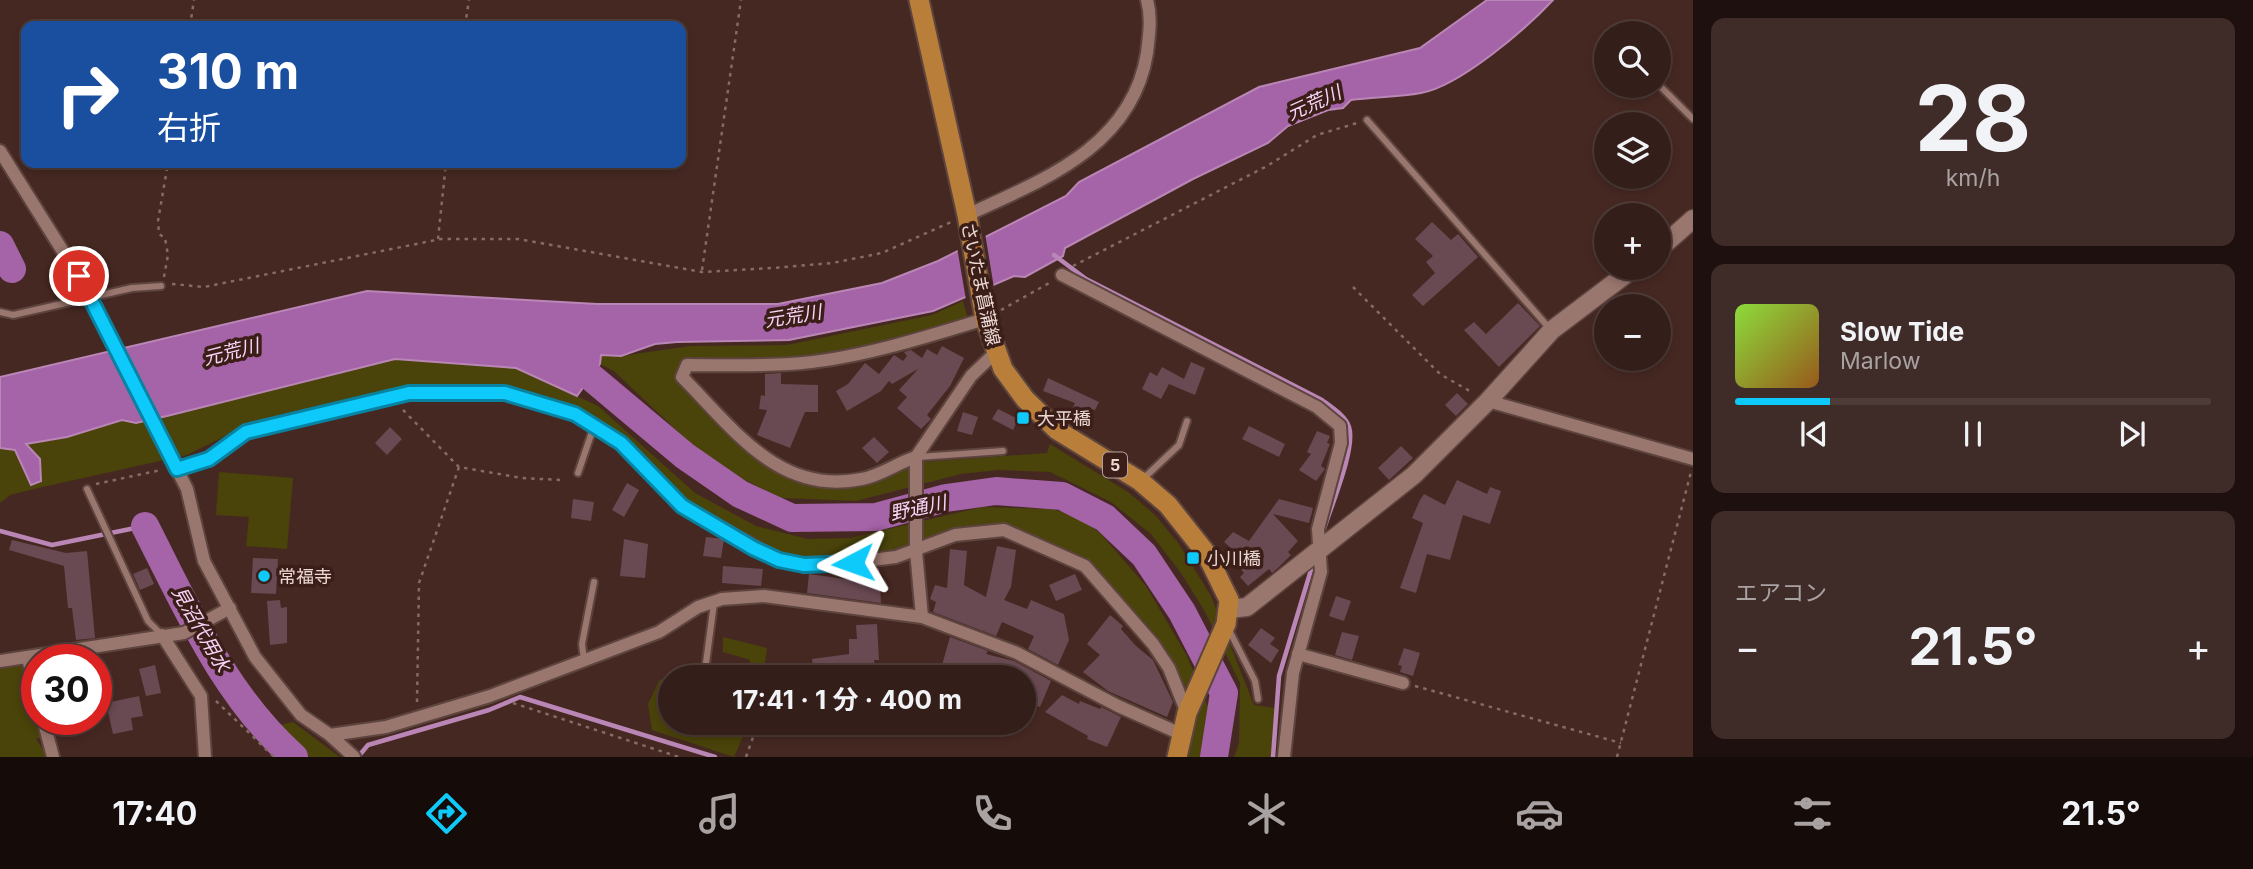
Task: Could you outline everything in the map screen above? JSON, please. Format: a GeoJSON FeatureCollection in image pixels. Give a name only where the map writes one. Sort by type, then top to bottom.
{"type":"FeatureCollection","features":[{"type":"Feature","properties":{"kind":"main road","name":"さいたま菖蒲線"},"geometry":{"type":"LineString","coordinates":[[919,0],[968,218],[984,316],[995,352],[1011,382],[1044,419],[1140,481],[1168,505],[1195,536],[1226,590],[1226,620]]}},
{"type":"Feature","properties":{"kind":"main road"},"geometry":{"type":"LineString","coordinates":[[1177,757],[1189,709],[1226,620]]}},
{"type":"Feature","properties":{"kind":"street"},"geometry":{"type":"LineString","coordinates":[[968,218],[1069,165],[1098,142],[1130,107],[1144,68],[1151,14],[1147,0]]}},
{"type":"Feature","properties":{"kind":"street"},"geometry":{"type":"LineString","coordinates":[[0,151],[62,247],[174,464],[193,507],[204,561],[255,657],[301,715],[330,735],[354,757]]}},
{"type":"Feature","properties":{"kind":"street"},"geometry":{"type":"LineString","coordinates":[[1671,238],[1693,219]]}},
{"type":"Feature","properties":{"kind":"street"},"geometry":{"type":"LineString","coordinates":[[1062,275],[1317,407],[1340,426],[1341,443],[1318,529],[1321,572],[1293,673],[1284,757]]}},
{"type":"Feature","properties":{"kind":"street"},"geometry":{"type":"LineString","coordinates":[[1226,620],[1247,607],[1414,475],[1488,401],[1552,330],[1618,280]]}},
{"type":"Feature","properties":{"kind":"street"},"geometry":{"type":"LineString","coordinates":[[916,460],[861,480],[839,482],[796,477],[779,469],[748,444],[682,377],[682,370],[687,365],[792,365],[917,340],[984,316]]}},
{"type":"Feature","properties":{"kind":"street"},"geometry":{"type":"LineString","coordinates":[[922,617],[916,550],[916,460],[971,376],[995,352]]}},
{"type":"Feature","properties":{"kind":"street"},"geometry":{"type":"LineString","coordinates":[[174,464],[209,459],[246,432],[409,393],[505,393],[575,414],[621,443],[682,506],[779,560],[804,565],[831,565],[896,557],[955,535],[1004,530],[1070,557],[1085,566],[1153,644],[1169,668],[1189,709]]}},
{"type":"Feature","properties":{"kind":"street"},"geometry":{"type":"LineString","coordinates":[[1488,401],[1693,459]]}},
{"type":"Feature","properties":{"kind":"street"},"geometry":{"type":"LineString","coordinates":[[330,735],[386,727],[490,696],[659,632],[698,607],[714,602],[764,596],[922,617],[1017,653],[1118,706],[1181,734]]}},
{"type":"Feature","properties":{"kind":"street"},"geometry":{"type":"LineString","coordinates":[[112,644],[184,633],[230,608]]}},
{"type":"Feature","properties":{"kind":"street"},"geometry":{"type":"LineString","coordinates":[[162,635],[201,696],[205,757]]}},
{"type":"Feature","properties":{"kind":"street"},"geometry":{"type":"LineString","coordinates":[[1298,654],[1403,682]]}},
{"type":"Feature","properties":{"kind":"street"},"geometry":{"type":"LineString","coordinates":[[0,661],[21,660]]}},
{"type":"Feature","properties":{"kind":"street"},"geometry":{"type":"LineString","coordinates":[[47,735],[53,757]]}},
{"type":"Feature","properties":{"kind":"lane"},"geometry":{"type":"LineString","coordinates":[[1671,97],[1693,118]]}},
{"type":"Feature","properties":{"kind":"lane"},"geometry":{"type":"LineString","coordinates":[[1367,120],[1552,330]]}},
{"type":"Feature","properties":{"kind":"lane"},"geometry":{"type":"LineString","coordinates":[[0,312],[13,315],[90,302],[132,288],[161,286]]}},
{"type":"Feature","properties":{"kind":"lane"},"geometry":{"type":"LineString","coordinates":[[1140,481],[1179,445],[1187,421]]}},
{"type":"Feature","properties":{"kind":"lane"},"geometry":{"type":"LineString","coordinates":[[578,473],[594,426]]}},
{"type":"Feature","properties":{"kind":"lane"},"geometry":{"type":"LineString","coordinates":[[916,460],[1003,451]]}},
{"type":"Feature","properties":{"kind":"lane"},"geometry":{"type":"LineString","coordinates":[[87,489],[148,621],[162,635]]}},
{"type":"Feature","properties":{"kind":"lane"},"geometry":{"type":"LineString","coordinates":[[584,661],[582,644],[594,582]]}},
{"type":"Feature","properties":{"kind":"lane"},"geometry":{"type":"LineString","coordinates":[[706,663],[714,602]]}},
{"type":"Feature","properties":{"kind":"lane"},"geometry":{"type":"LineString","coordinates":[[1226,620],[1255,681],[1258,699]]}},
{"type":"Feature","properties":{"kind":"path"},"geometry":{"type":"LineString","coordinates":[[191,21],[194,0]]}},
{"type":"Feature","properties":{"kind":"path"},"geometry":{"type":"LineString","coordinates":[[466,21],[469,0]]}},
{"type":"Feature","properties":{"kind":"path"},"geometry":{"type":"LineString","coordinates":[[702,272],[741,0]]}},
{"type":"Feature","properties":{"kind":"path"},"geometry":{"type":"LineString","coordinates":[[984,316],[1062,275],[1076,264],[1267,166],[1317,135],[1367,120]]}},
{"type":"Feature","properties":{"kind":"path"},"geometry":{"type":"LineString","coordinates":[[167,168],[158,221],[159,234],[165,238],[168,255],[161,286],[204,287],[438,239],[518,239],[702,272],[832,263],[882,253],[968,218]]}},
{"type":"Feature","properties":{"kind":"path"},"geometry":{"type":"LineString","coordinates":[[438,239],[445,168]]}},
{"type":"Feature","properties":{"kind":"path"},"geometry":{"type":"LineString","coordinates":[[1353,287],[1440,374],[1488,401]]}},
{"type":"Feature","properties":{"kind":"path"},"geometry":{"type":"LineString","coordinates":[[390,398],[459,467],[522,478],[561,480]]}},
{"type":"Feature","properties":{"kind":"path"},"geometry":{"type":"LineString","coordinates":[[87,489],[99,483],[174,464]]}},
{"type":"Feature","properties":{"kind":"path"},"geometry":{"type":"LineString","coordinates":[[417,718],[419,583],[459,467]]}},
{"type":"Feature","properties":{"kind":"path"},"geometry":{"type":"LineString","coordinates":[[1617,757],[1693,467]]}},
{"type":"Feature","properties":{"kind":"path"},"geometry":{"type":"LineString","coordinates":[[1403,682],[1621,743]]}},
{"type":"Feature","properties":{"kind":"path"},"geometry":{"type":"LineString","coordinates":[[490,696],[679,757]]}},
{"type":"Feature","properties":{"kind":"path"},"geometry":{"type":"LineString","coordinates":[[214,699],[274,757]]}},
{"type":"Feature","properties":{"kind":"path"},"geometry":{"type":"LineString","coordinates":[[746,757],[754,735]]}},
{"type":"Feature","properties":{"kind":"shaded area"},"geometry":{"type":"Polygon","coordinates":[[[963,301],[968,319],[893,340],[796,359],[678,371],[740,441],[761,459],[783,474],[809,483],[839,486],[874,481],[923,462],[1047,453],[1050,444],[1128,492],[1155,515],[1179,544],[1211,596],[1254,705],[1275,708],[1271,757],[1234,757],[1239,743],[1240,683],[1204,610],[1181,573],[1151,534],[1111,502],[1050,472],[998,470],[961,474],[856,501],[781,498],[737,476],[693,446],[614,371],[600,364],[600,355],[621,356],[690,346],[787,345],[932,315],[963,301]]]}},
{"type":"Feature","properties":{"kind":"shaded area"},"geometry":{"type":"Polygon","coordinates":[[[395,359],[517,368],[598,406],[695,493],[756,526],[808,539],[850,538],[982,507],[1051,509],[1078,516],[1100,533],[1146,586],[1187,656],[1209,709],[1202,757],[1184,757],[1197,711],[1172,659],[1149,627],[1086,558],[999,525],[909,552],[815,562],[766,550],[685,502],[624,440],[582,410],[503,386],[412,389],[241,428],[187,455],[10,495],[0,503],[0,448],[15,450],[31,485],[35,457],[25,444],[67,437],[122,420],[136,423],[167,416],[395,359]]]}},
{"type":"Feature","properties":{"kind":"shaded area"},"geometry":{"type":"Polygon","coordinates":[[[219,472],[293,478],[287,549],[246,546],[249,517],[216,515],[219,472]]]}},
{"type":"Feature","properties":{"kind":"shaded area"},"geometry":{"type":"Polygon","coordinates":[[[213,628],[234,668],[280,725],[293,722],[340,757],[307,757],[249,699],[207,631],[213,628]]]}},
{"type":"Feature","properties":{"kind":"shaded area"},"geometry":{"type":"Polygon","coordinates":[[[723,637],[767,648],[765,665],[750,665],[750,660],[723,652],[723,637]]]}},
{"type":"Feature","properties":{"kind":"shaded area"},"geometry":{"type":"Polygon","coordinates":[[[21,665],[21,735],[42,735],[36,739],[48,757],[0,757],[0,667],[21,665]]]}},
{"type":"Feature","properties":{"kind":"shaded area"},"geometry":{"type":"Polygon","coordinates":[[[658,683],[658,732],[652,730],[648,704],[658,683]]]}},
{"type":"Feature","properties":{"kind":"shaded area"},"geometry":{"type":"Polygon","coordinates":[[[667,735],[744,735],[734,757],[667,735]]]}},
{"type":"Feature","properties":{"kind":"water","name":"元荒川"},"geometry":{"type":"Polygon","coordinates":[[[1487,0],[1553,0],[1492,55],[1454,80],[1421,93],[1351,100],[1343,108],[1328,110],[1288,126],[1268,143],[1193,179],[1065,248],[1063,256],[1025,277],[1014,276],[933,311],[789,340],[677,342],[655,344],[621,356],[601,355],[600,364],[577,396],[516,368],[395,359],[167,416],[136,423],[122,420],[67,437],[26,444],[40,459],[41,481],[31,485],[15,450],[0,448],[0,377],[367,291],[597,304],[778,304],[882,283],[938,261],[1066,196],[1079,182],[1259,87],[1420,48],[1487,0]]]}},
{"type":"Feature","properties":{"kind":"pier"},"geometry":{"type":"Polygon","coordinates":[[[985,233],[994,288],[966,300],[957,247],[985,233]]]}},
{"type":"Feature","properties":{"kind":"building"},"geometry":{"type":"Polygon","coordinates":[[[1432,222],[1451,240],[1458,234],[1478,257],[1423,306],[1412,295],[1435,273],[1426,262],[1433,256],[1415,239],[1432,222]]]}},
{"type":"Feature","properties":{"kind":"building"},"geometry":{"type":"Polygon","coordinates":[[[1518,303],[1540,326],[1499,367],[1464,330],[1474,322],[1486,334],[1518,303]]]}},
{"type":"Feature","properties":{"kind":"building"},"geometry":{"type":"Polygon","coordinates":[[[942,346],[964,358],[950,386],[927,415],[931,419],[921,429],[897,408],[907,397],[899,390],[918,369],[892,384],[889,381],[881,391],[847,411],[836,391],[848,384],[865,363],[879,374],[894,355],[903,361],[907,356],[904,352],[911,350],[922,358],[927,349],[937,355],[942,346]]]}},
{"type":"Feature","properties":{"kind":"building"},"geometry":{"type":"Polygon","coordinates":[[[1191,362],[1205,368],[1195,395],[1169,384],[1161,399],[1142,389],[1150,372],[1157,376],[1162,367],[1184,379],[1191,362]]]}},
{"type":"Feature","properties":{"kind":"building"},"geometry":{"type":"Polygon","coordinates":[[[781,373],[781,384],[818,385],[818,412],[805,412],[790,448],[757,435],[767,410],[759,409],[761,395],[765,396],[765,374],[781,373]]]}},
{"type":"Feature","properties":{"kind":"building"},"geometry":{"type":"Polygon","coordinates":[[[1048,378],[1099,402],[1095,410],[1091,409],[1085,421],[1070,414],[1075,403],[1043,391],[1048,378]]]}},
{"type":"Feature","properties":{"kind":"building"},"geometry":{"type":"Polygon","coordinates":[[[1457,393],[1468,404],[1456,416],[1445,405],[1457,393]]]}},
{"type":"Feature","properties":{"kind":"building"},"geometry":{"type":"Polygon","coordinates":[[[998,409],[1018,419],[1013,430],[992,419],[998,409]]]}},
{"type":"Feature","properties":{"kind":"building"},"geometry":{"type":"Polygon","coordinates":[[[963,412],[978,417],[972,435],[957,431],[963,412]]]}},
{"type":"Feature","properties":{"kind":"building"},"geometry":{"type":"Polygon","coordinates":[[[1249,426],[1285,444],[1279,457],[1242,439],[1249,426]]]}},
{"type":"Feature","properties":{"kind":"building"},"geometry":{"type":"Polygon","coordinates":[[[390,427],[402,439],[387,455],[375,443],[390,427]]]}},
{"type":"Feature","properties":{"kind":"building"},"geometry":{"type":"Polygon","coordinates":[[[1317,431],[1330,436],[1327,443],[1330,444],[1321,466],[1325,469],[1316,481],[1299,470],[1311,454],[1307,452],[1317,431]]]}},
{"type":"Feature","properties":{"kind":"building"},"geometry":{"type":"Polygon","coordinates":[[[874,437],[889,452],[877,463],[862,448],[874,437]]]}},
{"type":"Feature","properties":{"kind":"building"},"geometry":{"type":"Polygon","coordinates":[[[1401,446],[1413,458],[1389,480],[1378,468],[1401,446]]]}},
{"type":"Feature","properties":{"kind":"building"},"geometry":{"type":"Polygon","coordinates":[[[1457,480],[1487,494],[1490,487],[1501,491],[1490,524],[1463,515],[1450,560],[1427,554],[1416,593],[1400,588],[1423,523],[1412,518],[1420,500],[1424,494],[1445,505],[1457,480]]]}},
{"type":"Feature","properties":{"kind":"building"},"geometry":{"type":"Polygon","coordinates":[[[627,483],[639,490],[624,517],[612,510],[627,483]]]}},
{"type":"Feature","properties":{"kind":"building"},"geometry":{"type":"Polygon","coordinates":[[[573,499],[594,502],[591,521],[571,518],[573,499]]]}},
{"type":"Feature","properties":{"kind":"building"},"geometry":{"type":"Polygon","coordinates":[[[1279,499],[1313,508],[1309,523],[1273,514],[1298,541],[1288,552],[1291,555],[1279,567],[1272,573],[1269,569],[1248,586],[1240,577],[1244,573],[1235,562],[1241,557],[1224,542],[1233,532],[1249,541],[1279,499]]]}},
{"type":"Feature","properties":{"kind":"building"},"geometry":{"type":"Polygon","coordinates":[[[706,537],[724,539],[721,558],[703,556],[706,537]]]}},
{"type":"Feature","properties":{"kind":"building"},"geometry":{"type":"Polygon","coordinates":[[[624,539],[648,544],[645,578],[620,576],[624,539]]]}},
{"type":"Feature","properties":{"kind":"building"},"geometry":{"type":"Polygon","coordinates":[[[12,540],[66,553],[87,551],[95,638],[76,640],[72,608],[68,608],[64,566],[9,550],[12,540]]]}},
{"type":"Feature","properties":{"kind":"building"},"geometry":{"type":"Polygon","coordinates":[[[997,546],[1016,550],[1011,587],[1004,600],[1027,609],[1031,600],[1064,614],[1069,640],[1058,665],[1028,649],[1034,636],[1002,622],[996,636],[933,612],[936,602],[930,599],[935,585],[947,588],[950,549],[967,551],[964,585],[986,597],[997,546]]]}},
{"type":"Feature","properties":{"kind":"building","name":"常福寺"},"geometry":{"type":"Polygon","coordinates":[[[253,558],[278,559],[276,594],[251,593],[253,558]]]}},
{"type":"Feature","properties":{"kind":"building"},"geometry":{"type":"Polygon","coordinates":[[[723,566],[763,569],[761,586],[722,583],[723,566]]]}},
{"type":"Feature","properties":{"kind":"building"},"geometry":{"type":"Polygon","coordinates":[[[147,568],[154,584],[140,590],[133,574],[147,568]]]}},
{"type":"Feature","properties":{"kind":"building"},"geometry":{"type":"Polygon","coordinates":[[[879,568],[881,603],[807,593],[809,574],[867,582],[866,570],[879,568]]]}},
{"type":"Feature","properties":{"kind":"building"},"geometry":{"type":"Polygon","coordinates":[[[1075,574],[1082,590],[1056,601],[1049,585],[1075,574]]]}},
{"type":"Feature","properties":{"kind":"building"},"geometry":{"type":"Polygon","coordinates":[[[1336,596],[1351,601],[1344,621],[1329,616],[1336,596]]]}},
{"type":"Feature","properties":{"kind":"building"},"geometry":{"type":"Polygon","coordinates":[[[280,600],[281,608],[287,607],[287,643],[270,645],[267,601],[280,600]]]}},
{"type":"Feature","properties":{"kind":"building"},"geometry":{"type":"Polygon","coordinates":[[[1110,615],[1123,626],[1121,629],[1136,646],[1153,660],[1173,702],[1167,717],[1108,691],[1083,672],[1100,655],[1087,644],[1110,615]]]}},
{"type":"Feature","properties":{"kind":"building"},"geometry":{"type":"Polygon","coordinates":[[[877,624],[879,660],[874,660],[875,665],[813,665],[812,659],[849,654],[849,639],[857,639],[856,625],[877,624]]]}},
{"type":"Feature","properties":{"kind":"building"},"geometry":{"type":"Polygon","coordinates":[[[1261,628],[1275,638],[1270,644],[1279,650],[1271,663],[1248,645],[1261,628]]]}},
{"type":"Feature","properties":{"kind":"building"},"geometry":{"type":"Polygon","coordinates":[[[1342,632],[1359,636],[1352,660],[1335,655],[1342,632]]]}},
{"type":"Feature","properties":{"kind":"building"},"geometry":{"type":"Polygon","coordinates":[[[950,637],[988,651],[986,654],[1021,665],[942,665],[950,637]]]}},
{"type":"Feature","properties":{"kind":"building"},"geometry":{"type":"Polygon","coordinates":[[[1404,648],[1420,653],[1413,676],[1400,672],[1402,666],[1398,665],[1404,648]]]}},
{"type":"Feature","properties":{"kind":"building"},"geometry":{"type":"Polygon","coordinates":[[[155,665],[161,693],[146,696],[139,669],[155,665]]]}},
{"type":"Feature","properties":{"kind":"building"},"geometry":{"type":"Polygon","coordinates":[[[1036,673],[1051,681],[1040,707],[1036,706],[1036,673]]]}},
{"type":"Feature","properties":{"kind":"building"},"geometry":{"type":"Polygon","coordinates":[[[1062,695],[1079,704],[1080,701],[1100,709],[1101,707],[1121,717],[1107,747],[1087,739],[1088,736],[1045,712],[1062,695]]]}},
{"type":"Feature","properties":{"kind":"building"},"geometry":{"type":"Polygon","coordinates":[[[139,696],[143,716],[131,718],[133,730],[113,734],[112,702],[139,696]]]}},
{"type":"Feature","properties":{"kind":"waterway","name":"見沼代用水"},"geometry":{"type":"LineString","coordinates":[[0,245],[12,269]]}},
{"type":"Feature","properties":{"kind":"waterway","name":"見沼代用水"},"geometry":{"type":"LineString","coordinates":[[0,245],[12,269]]}},
{"type":"Feature","properties":{"kind":"waterway"},"geometry":{"type":"LineString","coordinates":[[1054,255],[1086,279],[1322,400],[1341,415],[1349,427],[1349,449],[1324,529]]}},
{"type":"Feature","properties":{"kind":"waterway","name":"野通川"},"geometry":{"type":"LineString","coordinates":[[561,352],[685,456],[740,494],[792,518],[876,517],[946,498],[996,491],[1062,496],[1105,518],[1144,555],[1182,612],[1224,693],[1214,757]]}},
{"type":"Feature","properties":{"kind":"waterway"},"geometry":{"type":"LineString","coordinates":[[0,531],[52,545],[145,526]]}},
{"type":"Feature","properties":{"kind":"waterway","name":"見沼代用水"},"geometry":{"type":"LineString","coordinates":[[145,526],[192,619],[227,678],[269,733],[294,757]]}},
{"type":"Feature","properties":{"kind":"waterway"},"geometry":{"type":"LineString","coordinates":[[1273,757],[1279,676],[1314,560]]}},
{"type":"Feature","properties":{"kind":"waterway"},"geometry":{"type":"LineString","coordinates":[[358,757],[368,745],[489,710],[520,697],[715,757]]}},
{"type":"Feature","properties":{"kind":"place","name":"大平橋"},"geometry":{"type":"Point","coordinates":[1023,418]}},
{"type":"Feature","properties":{"kind":"place","name":"小川橋"},"geometry":{"type":"Point","coordinates":[1193,558]}},
{"type":"Feature","properties":{"kind":"place","name":"常福寺"},"geometry":{"type":"Point","coordinates":[264,576]}},
{"type":"Feature","properties":{"kind":"route"},"geometry":{"type":"LineString","coordinates":[[79,276],[177,469],[209,459],[246,432],[409,393],[505,393],[575,414],[621,443],[682,506],[753,548],[779,560],[804,565],[853,563]]}}]}
